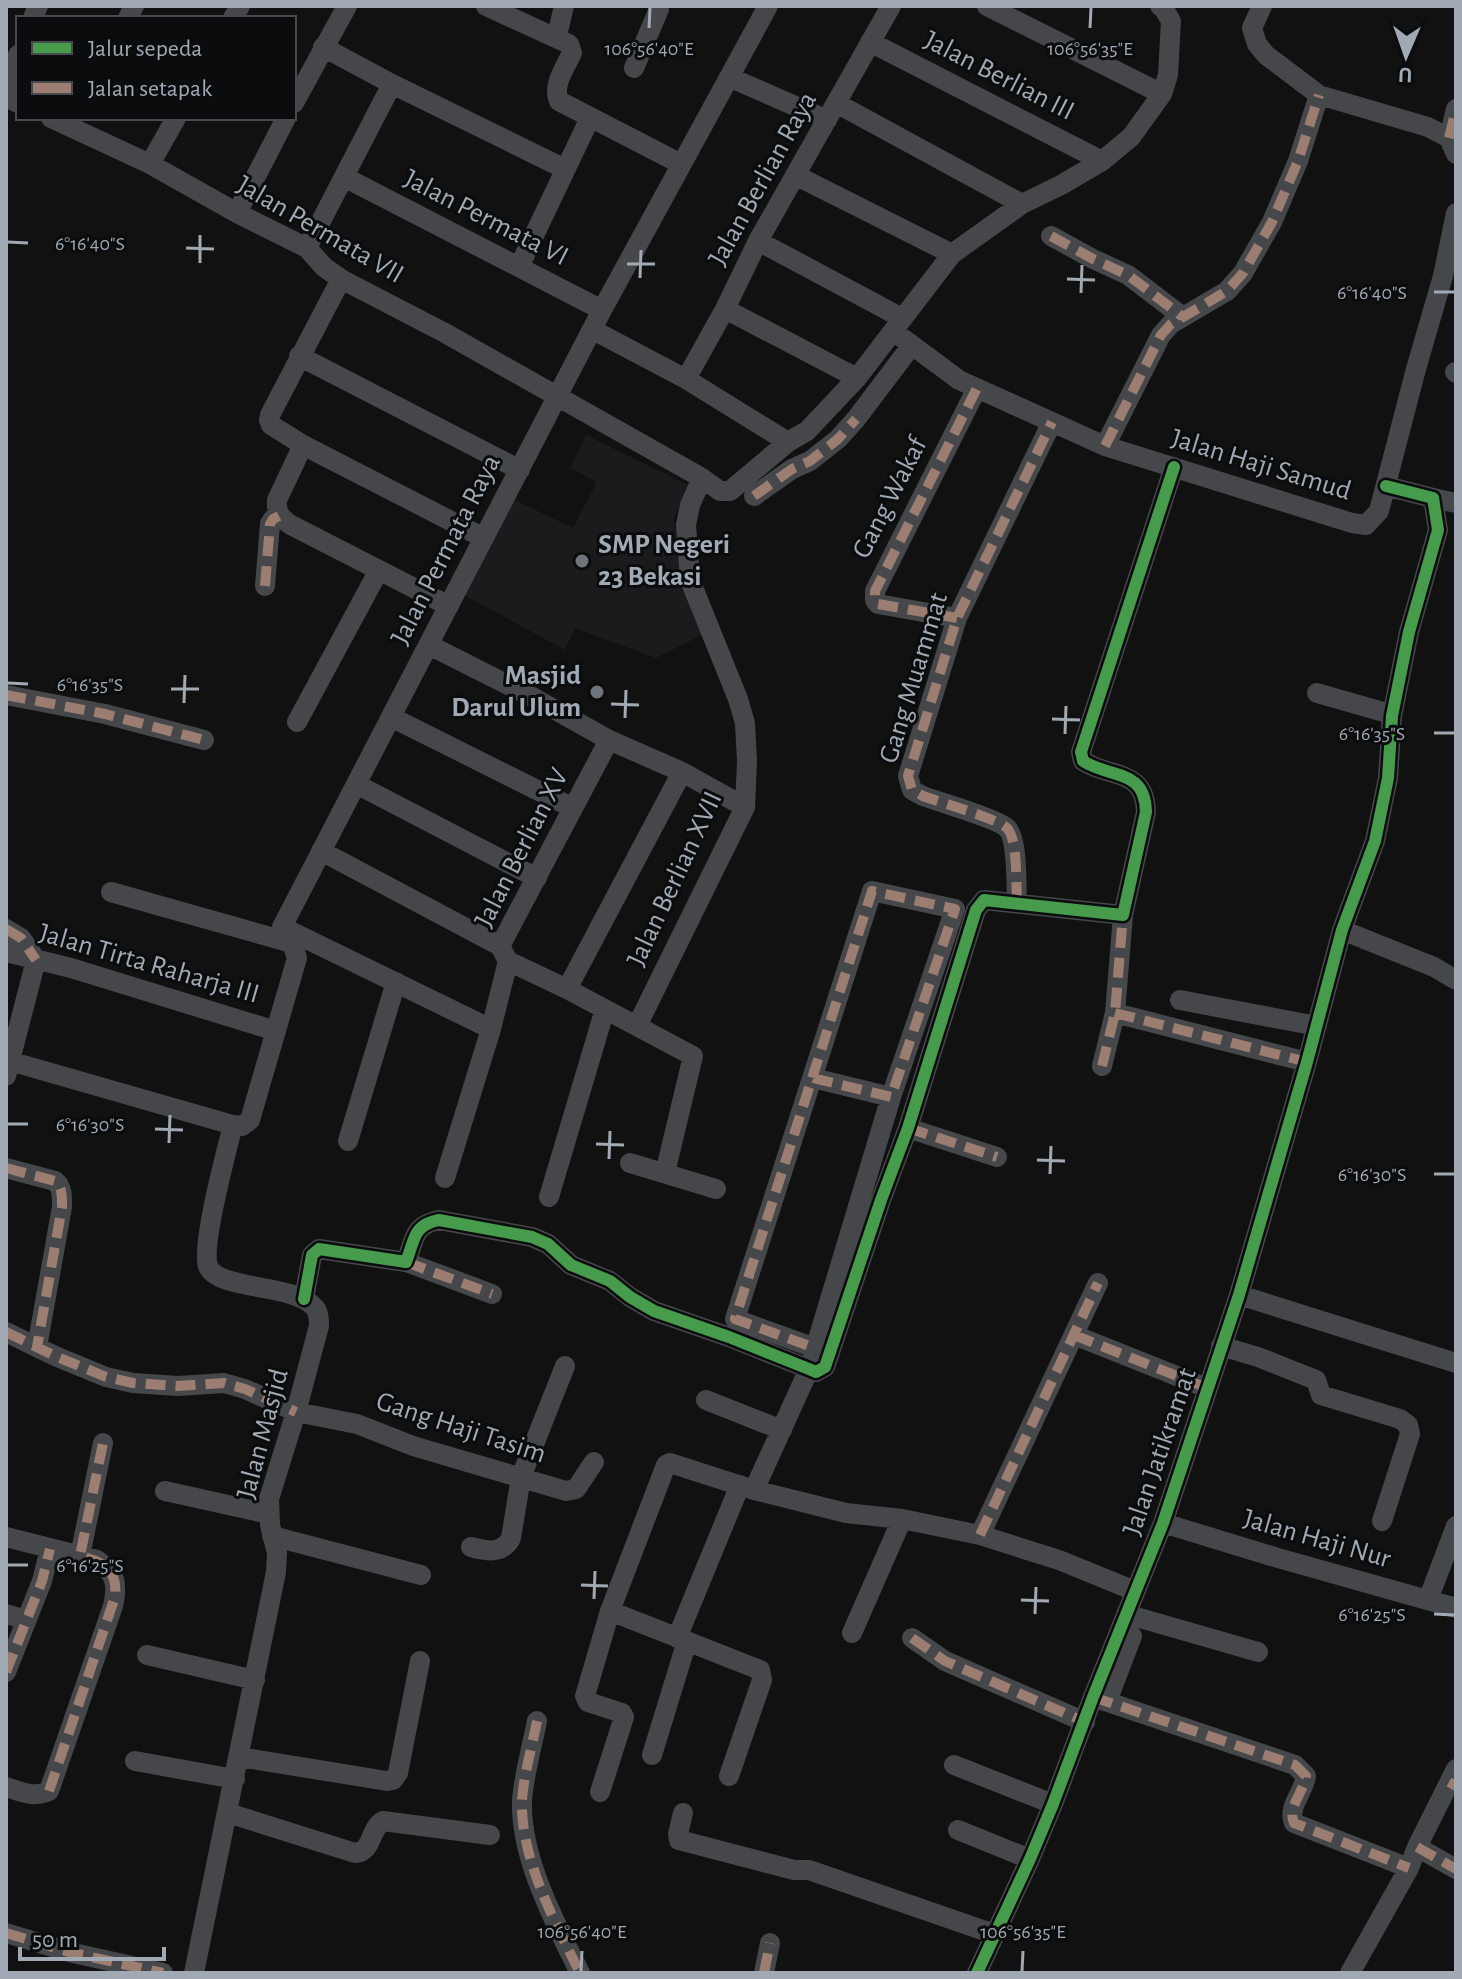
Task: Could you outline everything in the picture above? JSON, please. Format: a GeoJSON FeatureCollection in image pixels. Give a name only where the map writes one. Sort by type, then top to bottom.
{"type":"FeatureCollection","features":[{"type":"Feature","properties":{"kind":"street"},"geometry":{"type":"LineString","coordinates":[[296,99],[347,6]]}},
{"type":"Feature","properties":{"kind":"street"},"geometry":{"type":"LineString","coordinates":[[486,6],[569,44],[572,53],[556,89],[559,101],[681,164]]}},
{"type":"Feature","properties":{"kind":"street"},"geometry":{"type":"LineString","coordinates":[[553,37],[564,6]]}},
{"type":"Feature","properties":{"kind":"street","name":"Jalan Permata Raya"},"geometry":{"type":"LineString","coordinates":[[233,1125],[242,1126],[250,1120],[297,958],[287,935],[321,851],[602,310],[768,6]]}},
{"type":"Feature","properties":{"kind":"street","name":"Jalan Berlian Raya"},"geometry":{"type":"LineString","coordinates":[[686,379],[758,241],[891,6]]}},
{"type":"Feature","properties":{"kind":"street"},"geometry":{"type":"LineString","coordinates":[[987,6],[1162,94]]}},
{"type":"Feature","properties":{"kind":"street"},"geometry":{"type":"LineString","coordinates":[[1262,6],[1252,28],[1257,44],[1266,55],[1319,95],[1428,127],[1453,146]]}},
{"type":"Feature","properties":{"kind":"street"},"geometry":{"type":"LineString","coordinates":[[634,68],[657,7]]}},
{"type":"Feature","properties":{"kind":"street"},"geometry":{"type":"LineString","coordinates":[[593,330],[686,379],[788,442],[807,431],[857,378],[952,254],[1022,204],[1102,161],[1131,137],[1162,94],[1168,75],[1166,14]]}},
{"type":"Feature","properties":{"kind":"street","name":"Jalan Berlian III"},"geometry":{"type":"LineString","coordinates":[[870,42],[1102,161]]}},
{"type":"Feature","properties":{"kind":"street"},"geometry":{"type":"LineString","coordinates":[[323,47],[565,169]]}},
{"type":"Feature","properties":{"kind":"street"},"geometry":{"type":"LineString","coordinates":[[6,86],[16,60]]}},
{"type":"Feature","properties":{"kind":"street"},"geometry":{"type":"LineString","coordinates":[[729,77],[831,112],[1022,204]]}},
{"type":"Feature","properties":{"kind":"street"},"geometry":{"type":"LineString","coordinates":[[307,248],[392,84]]}},
{"type":"Feature","properties":{"kind":"street"},"geometry":{"type":"LineString","coordinates":[[1105,446],[1161,335],[1171,324],[1227,291],[1243,273],[1272,222],[1298,161],[1319,95]]}},
{"type":"Feature","properties":{"kind":"street"},"geometry":{"type":"LineString","coordinates":[[1453,146],[1456,109]]}},
{"type":"Feature","properties":{"kind":"street"},"geometry":{"type":"LineString","coordinates":[[519,267],[590,118]]}},
{"type":"Feature","properties":{"kind":"street"},"geometry":{"type":"LineString","coordinates":[[150,164],[175,120]]}},
{"type":"Feature","properties":{"kind":"street"},"geometry":{"type":"LineString","coordinates":[[237,213],[285,120]]}},
{"type":"Feature","properties":{"kind":"street","name":"Jalan Permata VII"},"geometry":{"type":"LineString","coordinates":[[75,123],[307,248],[324,267],[341,279],[559,396],[720,491],[730,491],[788,442]]}},
{"type":"Feature","properties":{"kind":"street"},"geometry":{"type":"LineString","coordinates":[[795,175],[952,254]]}},
{"type":"Feature","properties":{"kind":"street","name":"Jalan Permata VI"},"geometry":{"type":"LineString","coordinates":[[344,177],[602,310]]}},
{"type":"Feature","properties":{"kind":"street","name":"Jalan Haji Samud"},"geometry":{"type":"LineString","coordinates":[[758,241],[897,325],[912,345],[959,380],[1105,446],[1366,525],[1379,511],[1443,276],[1456,213]]}},
{"type":"Feature","properties":{"kind":"street"},"geometry":{"type":"LineString","coordinates":[[1051,236],[1128,275],[1183,317]]}},
{"type":"Feature","properties":{"kind":"street"},"geometry":{"type":"LineString","coordinates":[[341,279],[299,356],[269,420],[271,425],[303,445],[484,538]]}},
{"type":"Feature","properties":{"kind":"street"},"geometry":{"type":"LineString","coordinates":[[725,309],[857,378]]}},
{"type":"Feature","properties":{"kind":"street"},"geometry":{"type":"LineString","coordinates":[[754,496],[792,469],[810,461],[838,439],[912,345]]}},
{"type":"Feature","properties":{"kind":"street"},"geometry":{"type":"LineString","coordinates":[[299,356],[520,470]]}},
{"type":"Feature","properties":{"kind":"street","name":"Gang Wakaf"},"geometry":{"type":"LineString","coordinates":[[957,618],[878,604],[875,591],[977,388]]}},
{"type":"Feature","properties":{"kind":"street"},"geometry":{"type":"LineString","coordinates":[[807,431],[815,439],[856,419]]}},
{"type":"Feature","properties":{"kind":"street","name":"Gang Muammat"},"geometry":{"type":"LineString","coordinates":[[1017,902],[1013,841],[1008,828],[923,796],[912,790],[908,776],[957,618],[1052,422]]}},
{"type":"Feature","properties":{"kind":"street"},"geometry":{"type":"LineString","coordinates":[[303,445],[277,500],[279,516],[449,606]]}},
{"type":"Feature","properties":{"kind":"street"},"geometry":{"type":"LineString","coordinates":[[1102,1066],[1115,1013],[1123,915],[1146,812],[1146,796],[1137,784],[1083,761],[1081,752],[1174,467]]}},
{"type":"Feature","properties":{"kind":"street","name":"Jalan Berlian XVII"},"geometry":{"type":"LineString","coordinates":[[637,1026],[745,807],[745,723],[690,580],[686,525],[690,505],[702,478]]}},
{"type":"Feature","properties":{"kind":"street"},"geometry":{"type":"LineString","coordinates":[[1386,486],[1456,503]]}},
{"type":"Feature","properties":{"kind":"street","name":"Jalan Jatikramat"},"geometry":{"type":"LineString","coordinates":[[977,1973],[1030,1859],[1085,1722],[1133,1616],[1135,1591],[1163,1523],[1239,1295],[1342,930],[1375,841],[1388,778],[1392,716],[1409,632],[1438,530],[1433,498]]}},
{"type":"Feature","properties":{"kind":"street"},"geometry":{"type":"LineString","coordinates":[[265,586],[270,524],[279,516]]}},
{"type":"Feature","properties":{"kind":"street"},"geometry":{"type":"LineString","coordinates":[[297,722],[379,570]]}},
{"type":"Feature","properties":{"kind":"street"},"geometry":{"type":"LineString","coordinates":[[429,645],[609,740],[682,772],[745,807]]}},
{"type":"Feature","properties":{"kind":"street"},"geometry":{"type":"LineString","coordinates":[[1317,693],[1392,716]]}},
{"type":"Feature","properties":{"kind":"street"},"geometry":{"type":"LineString","coordinates":[[6,695],[105,714],[204,740]]}},
{"type":"Feature","properties":{"kind":"street"},"geometry":{"type":"LineString","coordinates":[[391,717],[573,808]]}},
{"type":"Feature","properties":{"kind":"street","name":"Jalan Berlian XV"},"geometry":{"type":"LineString","coordinates":[[445,1178],[491,1029],[504,953],[537,878],[609,740]]}},
{"type":"Feature","properties":{"kind":"street"},"geometry":{"type":"LineString","coordinates":[[567,989],[682,772]]}},
{"type":"Feature","properties":{"kind":"street"},"geometry":{"type":"LineString","coordinates":[[356,784],[537,878]]}},
{"type":"Feature","properties":{"kind":"street"},"geometry":{"type":"LineString","coordinates":[[321,851],[693,1056],[665,1173]]}},
{"type":"Feature","properties":{"kind":"street"},"geometry":{"type":"LineString","coordinates":[[652,1755],[682,1640],[747,1488],[782,1430],[809,1369],[891,1097],[955,909],[872,891],[735,1319],[815,1348]]}},
{"type":"Feature","properties":{"kind":"street"},"geometry":{"type":"LineString","coordinates":[[111,892],[287,935],[396,982],[491,1029]]}},
{"type":"Feature","properties":{"kind":"street"},"geometry":{"type":"LineString","coordinates":[[406,1262],[418,1231],[426,1223],[439,1220],[532,1237],[548,1244],[571,1265],[610,1281],[654,1311],[816,1372],[821,1371],[825,1367],[908,1128],[976,910],[984,900],[1123,915]]}},
{"type":"Feature","properties":{"kind":"street"},"geometry":{"type":"LineString","coordinates":[[6,929],[21,938],[36,960],[8,1066],[233,1125],[207,1249],[208,1267],[215,1275],[304,1299],[312,1255],[319,1249],[406,1262],[492,1294]]}},
{"type":"Feature","properties":{"kind":"street"},"geometry":{"type":"LineString","coordinates":[[1342,930],[1434,967],[1456,980]]}},
{"type":"Feature","properties":{"kind":"street","name":"Jalan Tirta Raharja III"},"geometry":{"type":"LineString","coordinates":[[6,952],[71,968],[276,1031]]}},
{"type":"Feature","properties":{"kind":"street"},"geometry":{"type":"LineString","coordinates":[[348,1141],[396,982]]}},
{"type":"Feature","properties":{"kind":"street"},"geometry":{"type":"LineString","coordinates":[[1180,1000],[1317,1026]]}},
{"type":"Feature","properties":{"kind":"street"},"geometry":{"type":"LineString","coordinates":[[549,1197],[605,1009]]}},
{"type":"Feature","properties":{"kind":"street"},"geometry":{"type":"LineString","coordinates":[[1115,1013],[1307,1062]]}},
{"type":"Feature","properties":{"kind":"street"},"geometry":{"type":"LineString","coordinates":[[813,1078],[891,1097]]}},
{"type":"Feature","properties":{"kind":"street"},"geometry":{"type":"LineString","coordinates":[[908,1128],[997,1157]]}},
{"type":"Feature","properties":{"kind":"street"},"geometry":{"type":"LineString","coordinates":[[630,1163],[716,1189]]}},
{"type":"Feature","properties":{"kind":"street"},"geometry":{"type":"LineString","coordinates":[[6,1168],[55,1181],[62,1194],[37,1347]]}},
{"type":"Feature","properties":{"kind":"street"},"geometry":{"type":"LineString","coordinates":[[980,1535],[1098,1283]]}},
{"type":"Feature","properties":{"kind":"street"},"geometry":{"type":"LineString","coordinates":[[1239,1295],[1456,1363]]}},
{"type":"Feature","properties":{"kind":"street","name":"Jalan Masjid"},"geometry":{"type":"LineString","coordinates":[[194,1973],[277,1562],[269,1499],[319,1326],[315,1307],[304,1299]]}},
{"type":"Feature","properties":{"kind":"street","name":"Gang Haji Tasim"},"geometry":{"type":"LineString","coordinates":[[6,1332],[106,1377],[133,1383],[178,1386],[224,1383],[296,1412],[357,1424],[413,1446],[570,1492],[576,1489],[594,1462]]}},
{"type":"Feature","properties":{"kind":"street"},"geometry":{"type":"LineString","coordinates":[[1074,1335],[1207,1388]]}},
{"type":"Feature","properties":{"kind":"street"},"geometry":{"type":"LineString","coordinates":[[1221,1346],[1316,1380],[1321,1395],[1400,1419],[1408,1425],[1410,1434],[1382,1521]]}},
{"type":"Feature","properties":{"kind":"street"},"geometry":{"type":"LineString","coordinates":[[471,1547],[494,1551],[507,1545],[513,1529],[521,1477],[565,1366]]}},
{"type":"Feature","properties":{"kind":"street"},"geometry":{"type":"LineString","coordinates":[[706,1400],[782,1430]]}},
{"type":"Feature","properties":{"kind":"street"},"geometry":{"type":"LineString","coordinates":[[80,1556],[103,1443]]}},
{"type":"Feature","properties":{"kind":"street"},"geometry":{"type":"LineString","coordinates":[[600,1792],[624,1717],[622,1713],[588,1702],[585,1696],[610,1611],[666,1465],[675,1464],[747,1488],[846,1513],[902,1519],[980,1535],[1059,1560],[1135,1591]]}},
{"type":"Feature","properties":{"kind":"street"},"geometry":{"type":"LineString","coordinates":[[165,1491],[269,1514]]}},
{"type":"Feature","properties":{"kind":"street"},"geometry":{"type":"LineString","coordinates":[[852,1633],[902,1519]]}},
{"type":"Feature","properties":{"kind":"street","name":"Jalan Haji Nur"},"geometry":{"type":"LineString","coordinates":[[1163,1523],[1456,1608]]}},
{"type":"Feature","properties":{"kind":"street"},"geometry":{"type":"LineString","coordinates":[[1428,1600],[1456,1526]]}},
{"type":"Feature","properties":{"kind":"street"},"geometry":{"type":"LineString","coordinates":[[272,1536],[421,1575]]}},
{"type":"Feature","properties":{"kind":"street"},"geometry":{"type":"LineString","coordinates":[[6,1537],[97,1560],[109,1569],[115,1579],[115,1597],[49,1791],[32,1795],[6,1787]]}},
{"type":"Feature","properties":{"kind":"street"},"geometry":{"type":"LineString","coordinates":[[6,1672],[42,1581],[50,1549]]}},
{"type":"Feature","properties":{"kind":"street"},"geometry":{"type":"LineString","coordinates":[[610,1611],[760,1670],[762,1680],[729,1776]]}},
{"type":"Feature","properties":{"kind":"street"},"geometry":{"type":"LineString","coordinates":[[6,1614],[26,1620]]}},
{"type":"Feature","properties":{"kind":"street"},"geometry":{"type":"LineString","coordinates":[[1133,1616],[1258,1652]]}},
{"type":"Feature","properties":{"kind":"street"},"geometry":{"type":"LineString","coordinates":[[912,1638],[945,1661],[1085,1722]]}},
{"type":"Feature","properties":{"kind":"street"},"geometry":{"type":"LineString","coordinates":[[147,1655],[255,1680]]}},
{"type":"Feature","properties":{"kind":"street"},"geometry":{"type":"LineString","coordinates":[[240,1757],[393,1780],[398,1773],[420,1661]]}},
{"type":"Feature","properties":{"kind":"street"},"geometry":{"type":"LineString","coordinates":[[1100,1692],[1184,1714]]}},
{"type":"Feature","properties":{"kind":"street"},"geometry":{"type":"LineString","coordinates":[[1100,1692],[1295,1765],[1306,1780],[1291,1816],[1294,1823],[1409,1868]]}},
{"type":"Feature","properties":{"kind":"street"},"geometry":{"type":"LineString","coordinates":[[537,1721],[522,1799],[524,1833],[544,1898],[580,1973]]}},
{"type":"Feature","properties":{"kind":"street"},"geometry":{"type":"LineString","coordinates":[[135,1761],[235,1779]]}},
{"type":"Feature","properties":{"kind":"street"},"geometry":{"type":"LineString","coordinates":[[954,1765],[1053,1804]]}},
{"type":"Feature","properties":{"kind":"street"},"geometry":{"type":"LineString","coordinates":[[1350,1973],[1454,1779]]}},
{"type":"Feature","properties":{"kind":"street"},"geometry":{"type":"LineString","coordinates":[[228,1813],[355,1853],[366,1850],[377,1825],[383,1821],[490,1835]]}},
{"type":"Feature","properties":{"kind":"street"},"geometry":{"type":"LineString","coordinates":[[683,1813],[679,1840],[794,1870],[809,1870],[994,1934]]}},
{"type":"Feature","properties":{"kind":"street"},"geometry":{"type":"LineString","coordinates":[[958,1830],[1030,1859]]}},
{"type":"Feature","properties":{"kind":"street"},"geometry":{"type":"LineString","coordinates":[[1417,1847],[1456,1869]]}},
{"type":"Feature","properties":{"kind":"street"},"geometry":{"type":"LineString","coordinates":[[6,1933],[69,1952],[163,1973]]}},
{"type":"Feature","properties":{"kind":"street"},"geometry":{"type":"LineString","coordinates":[[764,1973],[770,1943]]}},
{"type":"Feature","properties":{"kind":"shaded area","name":"SMP Negeri 23 Bekasi"},"geometry":{"type":"Polygon","coordinates":[[[586,435],[688,485],[673,520],[702,635],[656,658],[575,628],[565,650],[464,595],[513,499],[573,528],[597,482],[570,468],[586,435]]]}},
{"type":"Feature","properties":{"kind":"marked path"},"geometry":{"type":"LineString","coordinates":[[1105,446],[1161,335],[1171,324],[1227,291],[1243,273],[1272,222],[1298,161],[1319,95]]}},
{"type":"Feature","properties":{"kind":"marked path"},"geometry":{"type":"LineString","coordinates":[[1449,138],[1456,109]]}},
{"type":"Feature","properties":{"kind":"marked path"},"geometry":{"type":"LineString","coordinates":[[1051,236],[1128,275],[1183,317]]}},
{"type":"Feature","properties":{"kind":"marked path"},"geometry":{"type":"LineString","coordinates":[[957,618],[878,604],[875,591],[977,388]]}},
{"type":"Feature","properties":{"kind":"marked path"},"geometry":{"type":"LineString","coordinates":[[754,496],[792,469],[810,461],[838,439],[856,419]]}},
{"type":"Feature","properties":{"kind":"marked path"},"geometry":{"type":"LineString","coordinates":[[1017,902],[1015,852],[1007,828],[923,796],[912,790],[908,776],[957,618],[1052,422]]}},
{"type":"Feature","properties":{"kind":"marked path"},"geometry":{"type":"LineString","coordinates":[[265,586],[270,524],[279,516]]}},
{"type":"Feature","properties":{"kind":"marked path"},"geometry":{"type":"LineString","coordinates":[[6,695],[105,714],[204,740]]}},
{"type":"Feature","properties":{"kind":"marked path"},"geometry":{"type":"LineString","coordinates":[[813,1078],[891,1097],[955,909],[872,891],[735,1319],[815,1348]]}},
{"type":"Feature","properties":{"kind":"marked path"},"geometry":{"type":"LineString","coordinates":[[1102,1066],[1115,1013],[1123,915]]}},
{"type":"Feature","properties":{"kind":"marked path"},"geometry":{"type":"LineString","coordinates":[[6,929],[21,938],[36,960]]}},
{"type":"Feature","properties":{"kind":"marked path"},"geometry":{"type":"LineString","coordinates":[[1115,1013],[1307,1062]]}},
{"type":"Feature","properties":{"kind":"marked path"},"geometry":{"type":"LineString","coordinates":[[908,1128],[997,1157]]}},
{"type":"Feature","properties":{"kind":"marked path"},"geometry":{"type":"LineString","coordinates":[[6,1168],[55,1181],[62,1193],[37,1347]]}},
{"type":"Feature","properties":{"kind":"marked path"},"geometry":{"type":"LineString","coordinates":[[406,1262],[492,1294]]}},
{"type":"Feature","properties":{"kind":"marked path"},"geometry":{"type":"LineString","coordinates":[[980,1535],[1098,1283]]}},
{"type":"Feature","properties":{"kind":"marked path"},"geometry":{"type":"LineString","coordinates":[[6,1332],[106,1377],[133,1383],[178,1386],[224,1383],[296,1412]]}},
{"type":"Feature","properties":{"kind":"marked path"},"geometry":{"type":"LineString","coordinates":[[1074,1335],[1207,1388]]}},
{"type":"Feature","properties":{"kind":"marked path"},"geometry":{"type":"LineString","coordinates":[[49,1791],[115,1597],[114,1580],[108,1569],[80,1556],[103,1443]]}},
{"type":"Feature","properties":{"kind":"marked path"},"geometry":{"type":"LineString","coordinates":[[6,1672],[42,1581],[50,1549]]}},
{"type":"Feature","properties":{"kind":"marked path"},"geometry":{"type":"LineString","coordinates":[[912,1638],[945,1661],[1085,1722]]}},
{"type":"Feature","properties":{"kind":"marked path"},"geometry":{"type":"LineString","coordinates":[[1093,1697],[1295,1765],[1306,1776],[1294,1805],[1294,1823],[1409,1868]]}},
{"type":"Feature","properties":{"kind":"marked path"},"geometry":{"type":"LineString","coordinates":[[537,1721],[526,1770],[523,1822],[541,1889],[580,1973]]}},
{"type":"Feature","properties":{"kind":"marked path"},"geometry":{"type":"LineString","coordinates":[[1449,1782],[1456,1786]]}},
{"type":"Feature","properties":{"kind":"marked path"},"geometry":{"type":"LineString","coordinates":[[1417,1847],[1456,1869]]}},
{"type":"Feature","properties":{"kind":"marked path"},"geometry":{"type":"LineString","coordinates":[[6,1933],[69,1952],[163,1973]]}},
{"type":"Feature","properties":{"kind":"marked path"},"geometry":{"type":"LineString","coordinates":[[764,1973],[770,1943]]}},
{"type":"Feature","properties":{"kind":"cycle path"},"geometry":{"type":"LineString","coordinates":[[304,1299],[312,1255],[319,1249],[406,1262],[420,1229],[439,1220],[532,1237],[548,1244],[571,1265],[610,1281],[654,1311],[816,1372],[825,1367],[908,1128],[976,910],[984,900],[1123,915],[1146,812],[1144,798],[1133,781],[1083,761],[1081,752],[1174,467]]}},
{"type":"Feature","properties":{"kind":"cycle path"},"geometry":{"type":"LineString","coordinates":[[977,1973],[1053,1804],[1163,1523],[1239,1295],[1342,930],[1375,841],[1388,778],[1392,716],[1409,632],[1438,530],[1433,498],[1386,486]]}},
{"type":"Feature","properties":{"kind":"place","name":"SMP Negeri 23 Bekasi"},"geometry":{"type":"Point","coordinates":[582,561]}},
{"type":"Feature","properties":{"kind":"place","name":"Masjid Darul Ulum"},"geometry":{"type":"Point","coordinates":[597,692]}}]}
